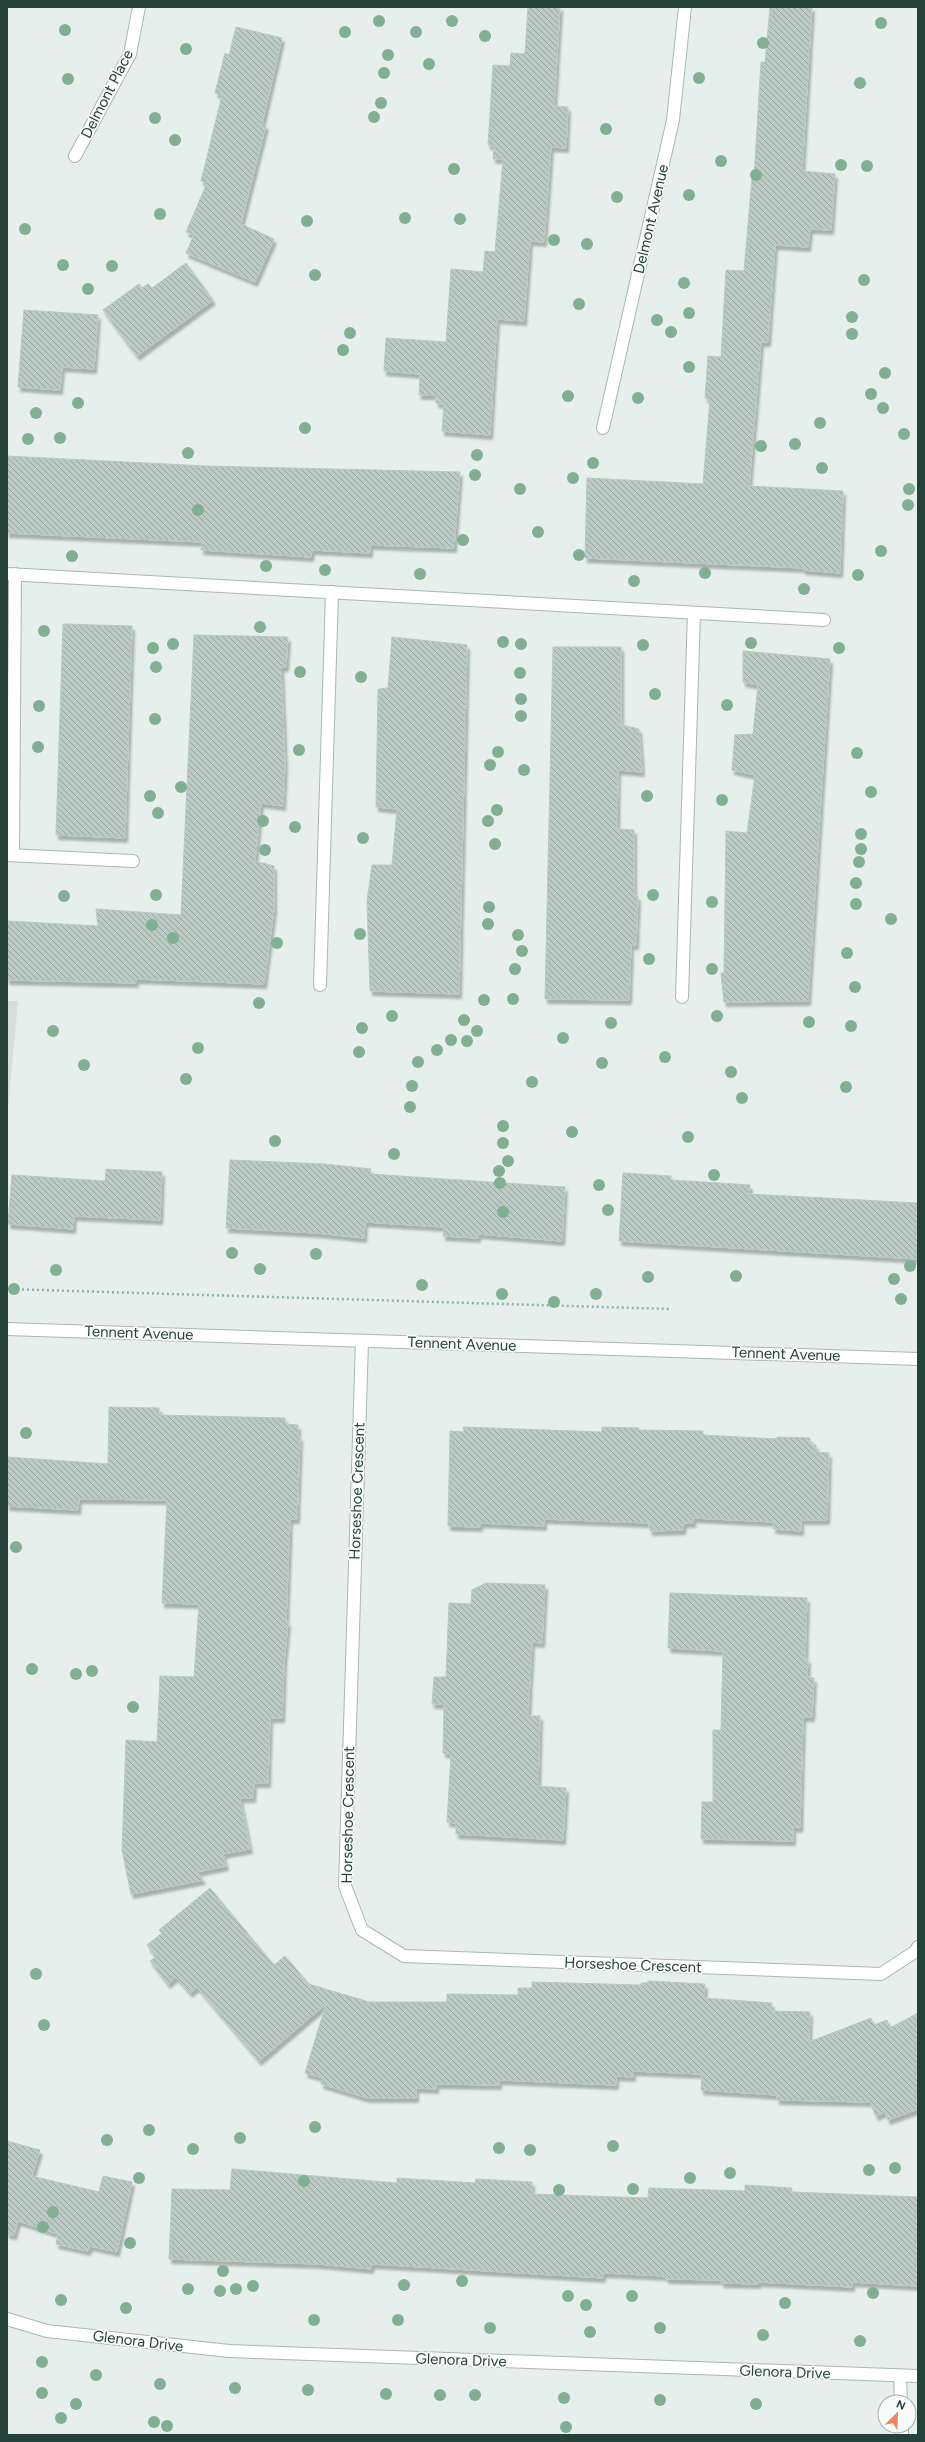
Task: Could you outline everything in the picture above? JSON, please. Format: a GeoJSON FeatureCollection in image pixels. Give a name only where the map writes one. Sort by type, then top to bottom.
{"type":"FeatureCollection","features":[{"type":"Feature","properties":{"kind":"street","name":"Delmont Place"},"geometry":{"type":"LineString","coordinates":[[75,156],[130,54],[139,7]]}},
{"type":"Feature","properties":{"kind":"street","name":"Delmont Avenue"},"geometry":{"type":"LineString","coordinates":[[603,428],[673,120],[685,7]]}},
{"type":"Feature","properties":{"kind":"street"},"geometry":{"type":"LineString","coordinates":[[132,861],[10,855],[11,574],[824,620]]}},
{"type":"Feature","properties":{"kind":"street"},"geometry":{"type":"LineString","coordinates":[[320,984],[332,592]]}},
{"type":"Feature","properties":{"kind":"street"},"geometry":{"type":"LineString","coordinates":[[682,997],[694,613]]}},
{"type":"Feature","properties":{"kind":"street","name":"Tennent Avenue"},"geometry":{"type":"LineString","coordinates":[[7,1329],[918,1359]]}},
{"type":"Feature","properties":{"kind":"street","name":"Horseshoe Crescent"},"geometry":{"type":"LineString","coordinates":[[362,1341],[345,1886],[362,1930],[404,1956],[881,1974],[916,1951],[918,1947]]}},
{"type":"Feature","properties":{"kind":"street","name":"Glenora Drive"},"geometry":{"type":"LineString","coordinates":[[7,2319],[47,2331],[229,2351],[900,2377],[918,2376]]}},
{"type":"Feature","properties":{"kind":"street"},"geometry":{"type":"LineString","coordinates":[[900,2377],[901,2394]]}},
{"type":"Feature","properties":{"kind":"path"},"geometry":{"type":"LineString","coordinates":[[7,1289],[670,1309]]}},
{"type":"Feature","properties":{"kind":"shaded area"},"geometry":{"type":"Polygon","coordinates":[[[7,1001],[18,1001],[7,1120],[7,1001]]]}},
{"type":"Feature","properties":{"kind":"building"},"geometry":{"type":"Polygon","coordinates":[[[528,7],[560,7],[554,106],[568,107],[566,148],[551,147],[544,242],[530,241],[524,321],[497,319],[490,435],[442,431],[444,404],[436,403],[436,395],[419,395],[420,374],[384,371],[386,338],[446,342],[451,269],[483,272],[485,251],[495,252],[503,159],[493,159],[494,146],[488,145],[493,65],[510,66],[511,53],[525,54],[528,7]]]}},
{"type":"Feature","properties":{"kind":"building"},"geometry":{"type":"Polygon","coordinates":[[[770,7],[812,7],[802,171],[835,174],[831,230],[810,229],[808,247],[775,245],[768,342],[761,342],[749,486],[843,491],[840,573],[803,570],[803,568],[585,558],[587,478],[703,484],[710,399],[705,398],[708,356],[721,357],[726,270],[744,271],[752,178],[754,178],[761,62],[765,62],[770,7]]]}},
{"type":"Feature","properties":{"kind":"building"},"geometry":{"type":"Polygon","coordinates":[[[236,27],[282,38],[262,124],[266,125],[241,224],[274,239],[255,282],[186,253],[194,235],[186,232],[207,183],[201,181],[222,95],[215,93],[225,53],[229,55],[236,27]]]}},
{"type":"Feature","properties":{"kind":"building"},"geometry":{"type":"Polygon","coordinates":[[[186,263],[213,300],[137,356],[103,310],[139,284],[142,288],[148,284],[152,288],[186,263]]]}},
{"type":"Feature","properties":{"kind":"building"},"geometry":{"type":"Polygon","coordinates":[[[24,310],[98,315],[94,369],[62,367],[60,390],[18,387],[24,310]]]}},
{"type":"Feature","properties":{"kind":"building"},"geometry":{"type":"Polygon","coordinates":[[[7,456],[206,466],[460,472],[454,548],[370,545],[370,553],[312,550],[311,557],[201,550],[202,542],[7,533],[7,456]]]}},
{"type":"Feature","properties":{"kind":"building"},"geometry":{"type":"Polygon","coordinates":[[[63,624],[132,626],[125,838],[56,835],[63,624]]]}},
{"type":"Feature","properties":{"kind":"building"},"geometry":{"type":"Polygon","coordinates":[[[194,635],[288,637],[286,667],[281,667],[285,764],[283,806],[261,803],[255,861],[274,866],[274,909],[264,984],[136,979],[136,983],[7,980],[7,921],[98,926],[96,909],[181,915],[194,635]]]}},
{"type":"Feature","properties":{"kind":"building"},"geometry":{"type":"Polygon","coordinates":[[[392,637],[467,645],[459,994],[370,991],[367,901],[372,865],[392,865],[397,809],[376,807],[378,689],[388,688],[392,637]]]}},
{"type":"Feature","properties":{"kind":"building"},"geometry":{"type":"Polygon","coordinates":[[[553,647],[621,647],[621,725],[639,729],[642,772],[618,770],[617,829],[634,830],[634,896],[638,896],[636,945],[631,945],[629,1000],[545,999],[553,647]]]}},
{"type":"Feature","properties":{"kind":"building"},"geometry":{"type":"Polygon","coordinates":[[[743,651],[830,659],[808,1001],[724,1002],[721,973],[724,973],[726,831],[747,833],[755,775],[732,770],[735,735],[753,734],[758,685],[743,682],[743,651]]]}},
{"type":"Feature","properties":{"kind":"building"},"geometry":{"type":"Polygon","coordinates":[[[230,1160],[324,1164],[371,1169],[370,1174],[565,1187],[562,1241],[478,1234],[478,1238],[443,1236],[444,1227],[365,1222],[364,1238],[317,1233],[226,1228],[230,1160]]]}},
{"type":"Feature","properties":{"kind":"building"},"geometry":{"type":"Polygon","coordinates":[[[106,1169],[162,1172],[160,1220],[74,1216],[73,1229],[8,1224],[12,1175],[105,1181],[106,1169]]]}},
{"type":"Feature","properties":{"kind":"building"},"geometry":{"type":"Polygon","coordinates":[[[623,1173],[671,1176],[671,1180],[750,1185],[749,1194],[918,1203],[918,1259],[619,1241],[623,1173]]]}},
{"type":"Feature","properties":{"kind":"building"},"geometry":{"type":"Polygon","coordinates":[[[109,1407],[159,1408],[159,1415],[285,1418],[285,1424],[298,1425],[298,1437],[300,1437],[297,1519],[290,1519],[286,1622],[288,1622],[284,1663],[282,1718],[270,1718],[268,1783],[254,1783],[253,1798],[240,1798],[250,1849],[223,1854],[226,1866],[197,1872],[203,1880],[131,1894],[122,1850],[126,1740],[157,1742],[160,1676],[194,1677],[199,1604],[162,1603],[167,1500],[79,1499],[78,1510],[7,1506],[7,1457],[108,1464],[109,1407]]]}},
{"type":"Feature","properties":{"kind":"building"},"geometry":{"type":"Polygon","coordinates":[[[463,1427],[602,1432],[602,1427],[639,1428],[638,1430],[703,1431],[703,1435],[777,1439],[777,1437],[810,1438],[810,1445],[816,1445],[816,1452],[829,1453],[827,1520],[801,1520],[801,1531],[773,1529],[774,1522],[693,1518],[693,1523],[684,1523],[683,1530],[650,1531],[649,1523],[544,1519],[544,1526],[480,1523],[480,1527],[448,1526],[450,1431],[464,1432],[463,1427]]]}},
{"type":"Feature","properties":{"kind":"building"},"geometry":{"type":"Polygon","coordinates":[[[486,1583],[545,1585],[542,1643],[532,1642],[528,1716],[540,1716],[538,1786],[566,1788],[563,1840],[456,1834],[456,1823],[447,1822],[451,1754],[443,1753],[444,1704],[432,1704],[434,1677],[446,1677],[449,1603],[471,1604],[472,1590],[486,1583]]]}},
{"type":"Feature","properties":{"kind":"building"},"geometry":{"type":"Polygon","coordinates":[[[670,1593],[807,1598],[805,1659],[808,1659],[807,1677],[814,1678],[812,1717],[803,1717],[800,1828],[793,1827],[793,1841],[701,1839],[702,1802],[713,1802],[713,1730],[721,1730],[723,1651],[668,1648],[670,1593]]]}},
{"type":"Feature","properties":{"kind":"building"},"geometry":{"type":"Polygon","coordinates":[[[210,1888],[274,1965],[285,1956],[309,1984],[369,2002],[447,2002],[447,1994],[518,1995],[518,1988],[532,1988],[532,1982],[641,1985],[641,1983],[648,1983],[648,1981],[705,1984],[704,1998],[772,2003],[771,2011],[810,2012],[809,2042],[871,2018],[874,2025],[887,2020],[890,2028],[918,2013],[918,2109],[888,2120],[885,2112],[876,2116],[870,2102],[777,2100],[777,2095],[701,2090],[702,2074],[633,2071],[633,2077],[616,2076],[616,2085],[499,2080],[499,2085],[436,2084],[436,2089],[416,2088],[416,2098],[367,2098],[321,2084],[323,2078],[305,2073],[326,2004],[259,2061],[197,1987],[190,1993],[176,1977],[168,1984],[150,1961],[156,1957],[147,1945],[162,1933],[159,1930],[210,1888]]]}},
{"type":"Feature","properties":{"kind":"building"},"geometry":{"type":"Polygon","coordinates":[[[7,2141],[40,2150],[32,2176],[99,2192],[103,2176],[132,2182],[117,2252],[90,2246],[88,2251],[56,2244],[58,2234],[18,2221],[14,2235],[7,2234],[7,2141]]]}},
{"type":"Feature","properties":{"kind":"building"},"geometry":{"type":"Polygon","coordinates":[[[232,2169],[397,2183],[397,2178],[475,2183],[476,2179],[532,2182],[532,2194],[648,2198],[649,2188],[745,2191],[745,2185],[792,2188],[791,2192],[918,2197],[918,2286],[852,2282],[852,2287],[758,2282],[758,2284],[721,2283],[721,2280],[666,2279],[666,2276],[603,2273],[603,2278],[372,2264],[371,2269],[318,2264],[169,2259],[172,2189],[230,2190],[232,2169]]]}}]}
